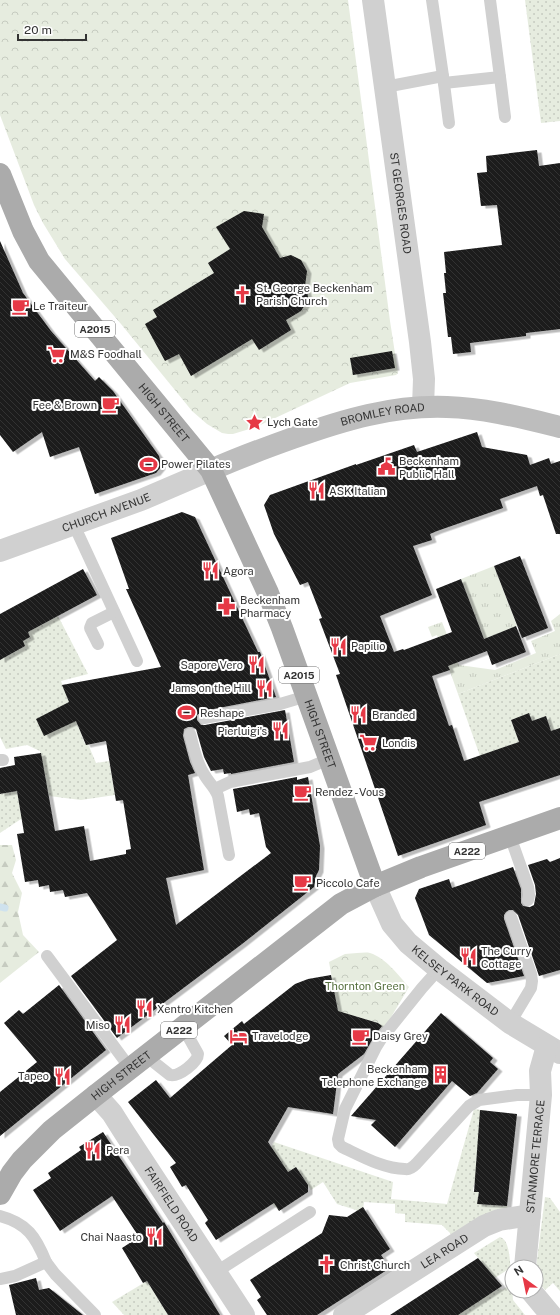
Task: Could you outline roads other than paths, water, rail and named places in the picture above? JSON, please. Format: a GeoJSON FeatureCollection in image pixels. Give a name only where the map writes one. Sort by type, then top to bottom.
{"type":"FeatureCollection","features":[{"type":"Feature","properties":{"kind":"main road","name":"HIGH STREET"},"geometry":{"type":"LineString","coordinates":[[0,1194],[22,1160],[52,1130],[330,911],[352,897],[375,886],[307,696],[268,593],[211,470],[39,261],[3,188]]}},
{"type":"Feature","properties":{"kind":"main road","name":"BROMLEY ROAD"},"geometry":{"type":"LineString","coordinates":[[211,470],[242,456],[338,422],[381,412],[423,407],[483,410],[560,427]]}},
{"type":"Feature","properties":{"kind":"main road","name":"A222"},"geometry":{"type":"LineString","coordinates":[[375,886],[421,867],[560,818]]}},
{"type":"Feature","properties":{"kind":"street","name":"ST GEORGES ROAD"},"geometry":{"type":"LineString","coordinates":[[373,0],[420,342],[424,379],[423,407]]}},
{"type":"Feature","properties":{"kind":"street","name":"CHURCH AVENUE"},"geometry":{"type":"LineString","coordinates":[[4,545],[74,525],[140,500],[211,470]]}},
{"type":"Feature","properties":{"kind":"street","name":"KELSEY PARK ROAD"},"geometry":{"type":"LineString","coordinates":[[375,886],[387,913],[399,934],[408,943],[439,969],[510,1023],[554,1050]]}},
{"type":"Feature","properties":{"kind":"street","name":"STANMORE TERRACE"},"geometry":{"type":"LineString","coordinates":[[526,1259],[541,1095],[540,1071],[554,1050]]}},
{"type":"Feature","properties":{"kind":"street","name":"FAIRFIELD ROAD"},"geometry":{"type":"LineString","coordinates":[[96,1095],[112,1113],[244,1315]]}},
{"type":"Feature","properties":{"kind":"street","name":"LEA ROAD"},"geometry":{"type":"LineString","coordinates":[[344,1315],[484,1226],[499,1220],[530,1215]]}},
{"type":"Feature","properties":{"kind":"street"},"geometry":{"type":"LineString","coordinates":[[538,1299],[551,1315]]}},
{"type":"Feature","properties":{"kind":"lane"},"geometry":{"type":"LineString","coordinates":[[432,0],[449,123]]}},
{"type":"Feature","properties":{"kind":"lane"},"geometry":{"type":"LineString","coordinates":[[490,0],[505,117]]}},
{"type":"Feature","properties":{"kind":"lane"},"geometry":{"type":"LineString","coordinates":[[385,87],[443,80],[500,77]]}},
{"type":"Feature","properties":{"kind":"lane"},"geometry":{"type":"LineString","coordinates":[[74,525],[137,661]]}},
{"type":"Feature","properties":{"kind":"lane"},"geometry":{"type":"LineString","coordinates":[[98,644],[90,628],[92,624],[114,612]]}},
{"type":"Feature","properties":{"kind":"lane"},"geometry":{"type":"LineString","coordinates":[[204,718],[280,704],[307,696]]}},
{"type":"Feature","properties":{"kind":"lane"},"geometry":{"type":"LineString","coordinates":[[190,734],[203,774],[216,789],[229,855]]}},
{"type":"Feature","properties":{"kind":"lane"},"geometry":{"type":"LineString","coordinates":[[216,789],[230,782],[310,767],[329,759]]}},
{"type":"Feature","properties":{"kind":"lane"},"geometry":{"type":"LineString","coordinates":[[510,836],[528,887],[528,900]]}},
{"type":"Feature","properties":{"kind":"lane"},"geometry":{"type":"LineString","coordinates":[[510,1023],[531,988],[532,981],[531,974],[511,917]]}},
{"type":"Feature","properties":{"kind":"lane"},"geometry":{"type":"LineString","coordinates":[[47,956],[138,1062],[174,1076],[178,1075],[196,1061],[198,1054],[183,1027]]}},
{"type":"Feature","properties":{"kind":"lane"},"geometry":{"type":"LineString","coordinates":[[439,969],[422,988],[376,1047],[345,1110],[338,1139],[339,1144],[342,1147],[381,1164],[406,1170],[412,1168],[469,1106],[479,1100],[517,1095],[541,1095]]}},
{"type":"Feature","properties":{"kind":"lane"},"geometry":{"type":"LineString","coordinates":[[216,1272],[310,1212]]}},
{"type":"Feature","properties":{"kind":"lane"},"geometry":{"type":"LineString","coordinates":[[0,1216],[17,1222],[26,1229],[36,1240],[46,1262],[55,1274],[95,1315]]}},
{"type":"Feature","properties":{"kind":"lane"},"geometry":{"type":"LineString","coordinates":[[0,1279],[15,1276],[46,1262]]}},
{"type":"Feature","properties":{"kind":"waterway"},"geometry":{"type":"LineString","coordinates":[[0,907],[5,908]]}},
{"type":"Feature","properties":{"kind":"place","name":"St. George Beckenham Parish Church"},"geometry":{"type":"Point","coordinates":[243,294]}},
{"type":"Feature","properties":{"kind":"place","name":"Le Traiteur"},"geometry":{"type":"Point","coordinates":[20,306]}},
{"type":"Feature","properties":{"kind":"place","name":"M&S Foodhall"},"geometry":{"type":"Point","coordinates":[57,354]}},
{"type":"Feature","properties":{"kind":"place","name":"Fee & Brown"},"geometry":{"type":"Point","coordinates":[110,405]}},
{"type":"Feature","properties":{"kind":"place","name":"Lych Gate"},"geometry":{"type":"Point","coordinates":[254,422]}},
{"type":"Feature","properties":{"kind":"place","name":"Power Pilates"},"geometry":{"type":"Point","coordinates":[148,464]}},
{"type":"Feature","properties":{"kind":"place","name":"Beckenham Public Hall"},"geometry":{"type":"Point","coordinates":[386,467]}},
{"type":"Feature","properties":{"kind":"place","name":"ASK Italian"},"geometry":{"type":"Point","coordinates":[316,491]}},
{"type":"Feature","properties":{"kind":"place","name":"Agora"},"geometry":{"type":"Point","coordinates":[210,571]}},
{"type":"Feature","properties":{"kind":"place","name":"Beckenham Pharmacy"},"geometry":{"type":"Point","coordinates":[227,606]}},
{"type":"Feature","properties":{"kind":"place","name":"Papilio"},"geometry":{"type":"Point","coordinates":[338,646]}},
{"type":"Feature","properties":{"kind":"place","name":"Sapore Vero"},"geometry":{"type":"Point","coordinates":[256,665]}},
{"type":"Feature","properties":{"kind":"place","name":"Jams on the Hill"},"geometry":{"type":"Point","coordinates":[264,688]}},
{"type":"Feature","properties":{"kind":"place","name":"Reshape"},"geometry":{"type":"Point","coordinates":[187,713]}},
{"type":"Feature","properties":{"kind":"place","name":"Branded"},"geometry":{"type":"Point","coordinates":[359,715]}},
{"type":"Feature","properties":{"kind":"place","name":"Pierluigi's"},"geometry":{"type":"Point","coordinates":[280,731]}},
{"type":"Feature","properties":{"kind":"place","name":"Londis"},"geometry":{"type":"Point","coordinates":[369,743]}},
{"type":"Feature","properties":{"kind":"place","name":"Rendez - Vous"},"geometry":{"type":"Point","coordinates":[302,792]}},
{"type":"Feature","properties":{"kind":"place","name":"Piccolo Cafe"},"geometry":{"type":"Point","coordinates":[303,883]}},
{"type":"Feature","properties":{"kind":"place","name":"The Curry Cottage"},"geometry":{"type":"Point","coordinates":[468,957]}},
{"type":"Feature","properties":{"kind":"place","name":"Xentro Kitchen"},"geometry":{"type":"Point","coordinates":[144,1009]}},
{"type":"Feature","properties":{"kind":"place","name":"Miso"},"geometry":{"type":"Point","coordinates":[123,1025]}},
{"type":"Feature","properties":{"kind":"place","name":"Travelodge"},"geometry":{"type":"Point","coordinates":[239,1036]}},
{"type":"Feature","properties":{"kind":"place","name":"Daisy Grey"},"geometry":{"type":"Point","coordinates":[360,1036]}},
{"type":"Feature","properties":{"kind":"place","name":"Beckenham Telephone Exchange"},"geometry":{"type":"Point","coordinates":[440,1075]}},
{"type":"Feature","properties":{"kind":"place","name":"Tapeo"},"geometry":{"type":"Point","coordinates":[62,1076]}},
{"type":"Feature","properties":{"kind":"place","name":"Pera"},"geometry":{"type":"Point","coordinates":[93,1150]}},
{"type":"Feature","properties":{"kind":"place","name":"Chai Naasto"},"geometry":{"type":"Point","coordinates":[155,1237]}},
{"type":"Feature","properties":{"kind":"place","name":"Christ Church"},"geometry":{"type":"Point","coordinates":[327,1265]}},
{"type":"Feature","properties":{"kind":"park label","name":"Thornton Green"},"geometry":{"type":"Point","coordinates":[365,986]}}]}
